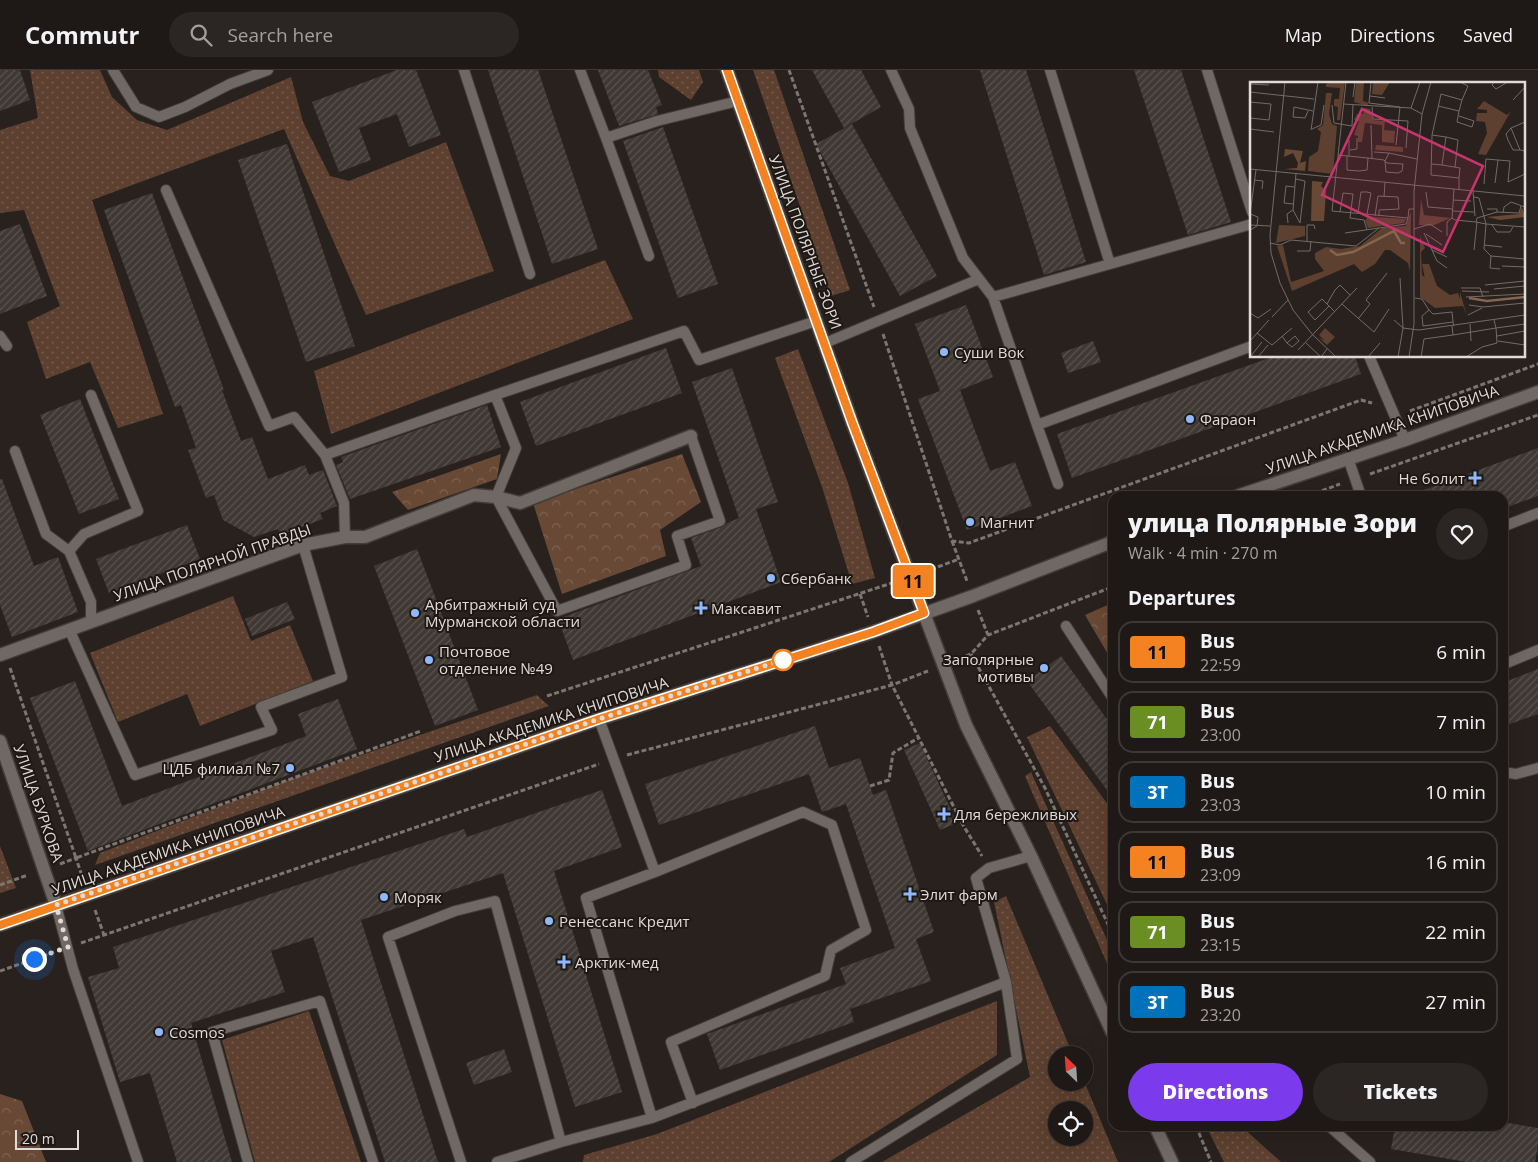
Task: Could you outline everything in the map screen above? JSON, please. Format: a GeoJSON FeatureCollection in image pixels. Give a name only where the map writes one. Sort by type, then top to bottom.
{"type":"FeatureCollection","features":[{"type":"Feature","properties":{"kind":"main road","name":"УЛИЦА ПОЛЯРНЫЕ ЗОРИ"},"geometry":{"type":"LineString","coordinates":[[727,70],[852,422],[966,725],[1031,856],[1108,1023]]}},
{"type":"Feature","properties":{"kind":"main road","name":"УЛИЦА АКАДЕМИКА КНИПОВИЧА"},"geometry":{"type":"LineString","coordinates":[[1252,491],[1405,440],[1538,392]]}},
{"type":"Feature","properties":{"kind":"main road","name":"УЛИЦА ПОЛЯРНОЙ ПРАВДЫ"},"geometry":{"type":"LineString","coordinates":[[0,655],[303,546],[345,537],[365,537],[474,495],[520,502],[691,436]]}},
{"type":"Feature","properties":{"kind":"main road","name":"УЛИЦА АКАДЕМИКА КНИПОВИЧА"},"geometry":{"type":"LineString","coordinates":[[0,925],[599,719],[873,632],[973,596],[1108,544]]}},
{"type":"Feature","properties":{"kind":"main road","name":"УЛИЦА БУРКОВА"},"geometry":{"type":"LineString","coordinates":[[0,741],[56,905]]}},
{"type":"Feature","properties":{"kind":"main road"},"geometry":{"type":"LineString","coordinates":[[1158,1131],[1172,1162]]}},
{"type":"Feature","properties":{"kind":"lane"},"geometry":{"type":"LineString","coordinates":[[113,70],[136,107],[159,118],[230,84],[268,70]]}},
{"type":"Feature","properties":{"kind":"lane"},"geometry":{"type":"LineString","coordinates":[[464,70],[530,274]]}},
{"type":"Feature","properties":{"kind":"lane"},"geometry":{"type":"LineString","coordinates":[[580,70],[649,256]]}},
{"type":"Feature","properties":{"kind":"lane"},"geometry":{"type":"LineString","coordinates":[[892,70],[910,109],[910,128],[963,258],[994,297],[1058,484]]}},
{"type":"Feature","properties":{"kind":"lane"},"geometry":{"type":"LineString","coordinates":[[1050,70],[1110,264]]}},
{"type":"Feature","properties":{"kind":"lane"},"geometry":{"type":"LineString","coordinates":[[1207,70],[1250,206]]}},
{"type":"Feature","properties":{"kind":"lane"},"geometry":{"type":"LineString","coordinates":[[606,138],[657,121],[738,101]]}},
{"type":"Feature","properties":{"kind":"lane"},"geometry":{"type":"LineString","coordinates":[[166,190],[268,426],[294,417],[325,455],[344,503],[345,537]]}},
{"type":"Feature","properties":{"kind":"lane"},"geometry":{"type":"LineString","coordinates":[[994,297],[1250,225]]}},
{"type":"Feature","properties":{"kind":"lane"},"geometry":{"type":"LineString","coordinates":[[825,343],[979,279]]}},
{"type":"Feature","properties":{"kind":"lane"},"geometry":{"type":"LineString","coordinates":[[325,455],[684,331],[699,360],[816,321]]}},
{"type":"Feature","properties":{"kind":"lane"},"geometry":{"type":"LineString","coordinates":[[0,336],[7,346]]}},
{"type":"Feature","properties":{"kind":"lane"},"geometry":{"type":"LineString","coordinates":[[1037,424],[1250,347]]}},
{"type":"Feature","properties":{"kind":"lane"},"geometry":{"type":"LineString","coordinates":[[1370,358],[1405,440]]}},
{"type":"Feature","properties":{"kind":"lane"},"geometry":{"type":"LineString","coordinates":[[69,551],[84,534],[138,512],[91,395]]}},
{"type":"Feature","properties":{"kind":"lane"},"geometry":{"type":"LineString","coordinates":[[495,395],[516,448],[496,497],[557,610],[686,565],[677,536],[720,521],[691,436]]}},
{"type":"Feature","properties":{"kind":"lane"},"geometry":{"type":"LineString","coordinates":[[15,451],[46,534],[69,551],[91,602],[91,622]]}},
{"type":"Feature","properties":{"kind":"lane"},"geometry":{"type":"LineString","coordinates":[[1348,458],[1359,491]]}},
{"type":"Feature","properties":{"kind":"lane"},"geometry":{"type":"LineString","coordinates":[[1508,525],[1538,513]]}},
{"type":"Feature","properties":{"kind":"lane"},"geometry":{"type":"LineString","coordinates":[[69,629],[135,775],[272,730],[261,707],[342,677],[303,546]]}},
{"type":"Feature","properties":{"kind":"lane"},"geometry":{"type":"LineString","coordinates":[[1066,626],[1108,691]]}},
{"type":"Feature","properties":{"kind":"lane"},"geometry":{"type":"LineString","coordinates":[[1508,662],[1538,650]]}},
{"type":"Feature","properties":{"kind":"lane"},"geometry":{"type":"LineString","coordinates":[[599,719],[655,872]]}},
{"type":"Feature","properties":{"kind":"lane"},"geometry":{"type":"LineString","coordinates":[[1508,773],[1516,774],[1538,768]]}},
{"type":"Feature","properties":{"kind":"lane"},"geometry":{"type":"LineString","coordinates":[[652,1118],[586,898],[802,812],[832,825],[866,930],[831,950],[825,976],[671,1042],[693,1104]]}},
{"type":"Feature","properties":{"kind":"lane"},"geometry":{"type":"LineString","coordinates":[[851,1162],[1017,1058],[1006,982],[976,878],[990,868],[1031,856]]}},
{"type":"Feature","properties":{"kind":"lane"},"geometry":{"type":"LineString","coordinates":[[461,1162],[388,937],[455,911],[495,901],[561,1142]]}},
{"type":"Feature","properties":{"kind":"lane"},"geometry":{"type":"LineString","coordinates":[[56,905],[73,969],[138,1162]]}},
{"type":"Feature","properties":{"kind":"lane"},"geometry":{"type":"LineString","coordinates":[[497,1162],[561,1142],[652,1118],[693,1104],[1006,982]]}},
{"type":"Feature","properties":{"kind":"lane"},"geometry":{"type":"LineString","coordinates":[[248,1162],[212,1032],[320,1000],[374,1162]]}},
{"type":"Feature","properties":{"kind":"lane"},"geometry":{"type":"LineString","coordinates":[[1335,1131],[1370,1162]]}},
{"type":"Feature","properties":{"kind":"path"},"geometry":{"type":"LineString","coordinates":[[789,70],[878,320],[959,559]]}},
{"type":"Feature","properties":{"kind":"path"},"geometry":{"type":"LineString","coordinates":[[1112,491],[1361,400],[1407,412],[1538,364]]}},
{"type":"Feature","properties":{"kind":"path"},"geometry":{"type":"LineString","coordinates":[[1322,491],[1538,415]]}},
{"type":"Feature","properties":{"kind":"path"},"geometry":{"type":"LineString","coordinates":[[952,541],[969,543],[1108,492]]}},
{"type":"Feature","properties":{"kind":"path"},"geometry":{"type":"LineString","coordinates":[[1108,589],[988,635],[971,654],[1045,788],[1108,924]]}},
{"type":"Feature","properties":{"kind":"path"},"geometry":{"type":"LineString","coordinates":[[548,696],[860,594]]}},
{"type":"Feature","properties":{"kind":"path"},"geometry":{"type":"LineString","coordinates":[[0,972],[614,759],[892,685],[963,824],[990,868]]}},
{"type":"Feature","properties":{"kind":"path"},"geometry":{"type":"LineString","coordinates":[[870,786],[889,780],[893,753],[920,737]]}},
{"type":"Feature","properties":{"kind":"path"},"geometry":{"type":"LineString","coordinates":[[0,884],[45,870]]}},
{"type":"Feature","properties":{"kind":"path"},"geometry":{"type":"LineString","coordinates":[[1198,1131],[1212,1162]]}},
{"type":"Feature","properties":{"kind":"shaded area"},"geometry":{"type":"Polygon","coordinates":[[[30,70],[100,70],[112,97],[137,120],[167,130],[291,77],[303,122],[330,176],[349,181],[446,142],[494,271],[366,315],[284,129],[92,200],[163,414],[118,428],[90,362],[46,379],[27,322],[60,306],[24,210],[0,213],[0,130],[38,118],[30,70]]]}},
{"type":"Feature","properties":{"kind":"shaded area"},"geometry":{"type":"Polygon","coordinates":[[[658,70],[699,70],[703,82],[691,100],[659,77],[658,70]]]}},
{"type":"Feature","properties":{"kind":"shaded area"},"geometry":{"type":"Polygon","coordinates":[[[753,70],[774,70],[850,290],[831,296],[753,70]]]}},
{"type":"Feature","properties":{"kind":"shaded area"},"geometry":{"type":"Polygon","coordinates":[[[605,260],[633,319],[331,434],[314,371],[605,260]]]}},
{"type":"Feature","properties":{"kind":"shaded area"},"geometry":{"type":"Polygon","coordinates":[[[798,349],[848,483],[875,578],[852,584],[822,487],[775,358],[798,349]]]}},
{"type":"Feature","properties":{"kind":"shaded area"},"geometry":{"type":"Polygon","coordinates":[[[233,596],[251,641],[290,625],[313,681],[200,726],[187,694],[118,722],[90,653],[233,596]]]}},
{"type":"Feature","properties":{"kind":"shaded area"},"geometry":{"type":"Polygon","coordinates":[[[537,695],[549,706],[95,865],[100,853],[291,779],[537,695]]]}},
{"type":"Feature","properties":{"kind":"shaded area"},"geometry":{"type":"Polygon","coordinates":[[[1050,726],[1108,805],[1108,907],[1027,737],[1050,726]]]}},
{"type":"Feature","properties":{"kind":"shaded area"},"geometry":{"type":"Polygon","coordinates":[[[1031,772],[1108,942],[1108,966],[1025,776],[1031,772]]]}},
{"type":"Feature","properties":{"kind":"shaded area"},"geometry":{"type":"Polygon","coordinates":[[[0,846],[16,888],[0,893],[0,846]]]}},
{"type":"Feature","properties":{"kind":"shaded area"},"geometry":{"type":"Polygon","coordinates":[[[1006,896],[1069,1046],[1048,1046],[1048,1091],[1088,1091],[1092,1101],[1048,1101],[1048,1146],[1093,1146],[1093,1102],[1118,1162],[882,1162],[1030,1077],[994,902],[1006,896]]]}},
{"type":"Feature","properties":{"kind":"shaded area"},"geometry":{"type":"Polygon","coordinates":[[[997,1001],[997,1055],[829,1162],[583,1162],[584,1155],[657,1134],[997,1001]]]}},
{"type":"Feature","properties":{"kind":"shaded area"},"geometry":{"type":"Polygon","coordinates":[[[309,1011],[361,1162],[255,1162],[222,1040],[309,1011]]]}},
{"type":"Feature","properties":{"kind":"shaded area"},"geometry":{"type":"Polygon","coordinates":[[[1208,1131],[1247,1131],[1281,1162],[1224,1162],[1208,1131]]]}},
{"type":"Feature","properties":{"kind":"green space"},"geometry":{"type":"Polygon","coordinates":[[[501,454],[497,479],[408,510],[392,492],[501,454]]]}},
{"type":"Feature","properties":{"kind":"green space"},"geometry":{"type":"Polygon","coordinates":[[[682,454],[701,502],[660,530],[666,556],[562,594],[533,503],[682,454]]]}},
{"type":"Feature","properties":{"kind":"green space"},"geometry":{"type":"Polygon","coordinates":[[[1108,605],[1108,654],[1085,615],[1108,605]]]}},
{"type":"Feature","properties":{"kind":"green space"},"geometry":{"type":"Polygon","coordinates":[[[0,1094],[22,1101],[46,1162],[0,1162],[0,1094]]]}},
{"type":"Feature","properties":{"kind":"building"},"geometry":{"type":"Polygon","coordinates":[[[0,70],[20,70],[30,100],[0,111],[0,70]]]}},
{"type":"Feature","properties":{"kind":"building"},"geometry":{"type":"Polygon","coordinates":[[[397,70],[416,70],[441,135],[409,147],[397,114],[359,128],[371,160],[339,172],[312,102],[397,70]]]}},
{"type":"Feature","properties":{"kind":"building"},"geometry":{"type":"Polygon","coordinates":[[[488,70],[538,70],[598,249],[552,264],[488,70]]]}},
{"type":"Feature","properties":{"kind":"building"},"geometry":{"type":"Polygon","coordinates":[[[598,70],[648,70],[662,105],[656,107],[658,114],[619,126],[598,70]]]}},
{"type":"Feature","properties":{"kind":"building"},"geometry":{"type":"Polygon","coordinates":[[[812,70],[861,70],[881,107],[844,128],[812,70]]]}},
{"type":"Feature","properties":{"kind":"building"},"geometry":{"type":"Polygon","coordinates":[[[980,70],[1026,70],[1086,262],[1044,275],[980,70]]]}},
{"type":"Feature","properties":{"kind":"building"},"geometry":{"type":"Polygon","coordinates":[[[1134,70],[1181,70],[1231,222],[1188,235],[1134,70]]]}},
{"type":"Feature","properties":{"kind":"building"},"geometry":{"type":"Polygon","coordinates":[[[852,124],[937,276],[900,296],[816,144],[852,124]]]}},
{"type":"Feature","properties":{"kind":"building"},"geometry":{"type":"Polygon","coordinates":[[[663,127],[718,284],[678,298],[623,141],[663,127]]]}},
{"type":"Feature","properties":{"kind":"building"},"geometry":{"type":"Polygon","coordinates":[[[287,144],[355,346],[306,362],[238,160],[287,144]]]}},
{"type":"Feature","properties":{"kind":"building"},"geometry":{"type":"Polygon","coordinates":[[[152,193],[241,441],[252,437],[268,479],[305,465],[309,475],[323,470],[337,506],[320,513],[323,519],[280,535],[278,529],[254,537],[223,520],[214,495],[206,498],[188,450],[196,448],[181,405],[175,407],[104,210],[152,193]]]}},
{"type":"Feature","properties":{"kind":"building"},"geometry":{"type":"Polygon","coordinates":[[[20,224],[47,296],[0,314],[0,231],[20,224]]]}},
{"type":"Feature","properties":{"kind":"building"},"geometry":{"type":"Polygon","coordinates":[[[966,305],[993,377],[960,390],[990,471],[1015,462],[1032,506],[967,530],[918,399],[940,391],[915,324],[966,305]]]}},
{"type":"Feature","properties":{"kind":"building"},"geometry":{"type":"Polygon","coordinates":[[[1093,341],[1101,362],[1068,373],[1061,353],[1093,341]]]}},
{"type":"Feature","properties":{"kind":"building"},"geometry":{"type":"Polygon","coordinates":[[[666,348],[682,393],[536,446],[520,402],[666,348]]]}},
{"type":"Feature","properties":{"kind":"building"},"geometry":{"type":"Polygon","coordinates":[[[1269,358],[1356,358],[1361,374],[1072,478],[1057,434],[1269,358]]]}},
{"type":"Feature","properties":{"kind":"building"},"geometry":{"type":"Polygon","coordinates":[[[732,368],[778,502],[756,509],[781,582],[573,660],[558,619],[701,566],[691,538],[722,527],[739,518],[692,382],[732,368]]]}},
{"type":"Feature","properties":{"kind":"building"},"geometry":{"type":"Polygon","coordinates":[[[80,399],[119,499],[79,514],[40,415],[80,399]]]}},
{"type":"Feature","properties":{"kind":"building"},"geometry":{"type":"Polygon","coordinates":[[[487,405],[501,447],[350,499],[336,465],[343,462],[341,457],[487,405]]]}},
{"type":"Feature","properties":{"kind":"building"},"geometry":{"type":"Polygon","coordinates":[[[1538,448],[1538,496],[1508,507],[1508,491],[1421,491],[1538,448]]]}},
{"type":"Feature","properties":{"kind":"building"},"geometry":{"type":"Polygon","coordinates":[[[0,479],[2,479],[34,566],[58,557],[78,612],[12,637],[0,605],[0,479]]]}},
{"type":"Feature","properties":{"kind":"building"},"geometry":{"type":"Polygon","coordinates":[[[187,525],[200,559],[109,593],[96,559],[187,525]]]}},
{"type":"Feature","properties":{"kind":"building"},"geometry":{"type":"Polygon","coordinates":[[[417,549],[478,710],[435,726],[374,566],[417,549]]]}},
{"type":"Feature","properties":{"kind":"building"},"geometry":{"type":"Polygon","coordinates":[[[287,602],[295,619],[252,636],[245,619],[287,602]]]}},
{"type":"Feature","properties":{"kind":"building"},"geometry":{"type":"Polygon","coordinates":[[[1061,656],[1108,721],[1108,792],[1027,681],[1061,656]]]}},
{"type":"Feature","properties":{"kind":"building"},"geometry":{"type":"Polygon","coordinates":[[[1538,669],[1538,714],[1508,725],[1508,681],[1538,669]]]}},
{"type":"Feature","properties":{"kind":"building"},"geometry":{"type":"Polygon","coordinates":[[[75,681],[122,806],[306,736],[298,714],[338,699],[357,749],[88,851],[30,698],[75,681]]]}},
{"type":"Feature","properties":{"kind":"building"},"geometry":{"type":"Polygon","coordinates":[[[815,726],[829,768],[860,758],[873,795],[886,790],[934,932],[916,939],[931,981],[850,1009],[854,1022],[720,1070],[707,1034],[846,984],[840,968],[895,948],[846,804],[822,812],[809,774],[659,825],[645,784],[815,726]]]}},
{"type":"Feature","properties":{"kind":"building"},"geometry":{"type":"Polygon","coordinates":[[[920,743],[957,823],[940,830],[904,750],[920,743]]]}},
{"type":"Feature","properties":{"kind":"building"},"geometry":{"type":"Polygon","coordinates":[[[602,790],[622,847],[554,871],[622,1092],[575,1107],[503,873],[361,920],[438,1162],[385,1162],[313,937],[271,951],[285,992],[191,1023],[232,1162],[177,1162],[150,1073],[120,1082],[88,977],[119,968],[113,947],[464,829],[467,837],[602,790]]]}},
{"type":"Feature","properties":{"kind":"building"},"geometry":{"type":"Polygon","coordinates":[[[504,1049],[512,1072],[474,1085],[466,1063],[504,1049]]]}},
{"type":"Feature","properties":{"kind":"building"},"geometry":{"type":"Polygon","coordinates":[[[1508,1123],[1538,1128],[1535,1162],[1467,1162],[1391,1149],[1394,1131],[1508,1131],[1508,1123]]]}},
{"type":"Feature","properties":{"kind":"bus line","name":"11"},"geometry":{"type":"LineString","coordinates":[[0,925],[599,719],[873,632],[924,613],[852,422],[727,70]]}},
{"type":"Feature","properties":{"kind":"place","name":"Суши Вок"},"geometry":{"type":"Point","coordinates":[944,352]}},
{"type":"Feature","properties":{"kind":"place","name":"Фараон"},"geometry":{"type":"Point","coordinates":[1190,419]}},
{"type":"Feature","properties":{"kind":"place","name":"Не болит"},"geometry":{"type":"Point","coordinates":[1475,478]}},
{"type":"Feature","properties":{"kind":"place","name":"Магнит"},"geometry":{"type":"Point","coordinates":[970,522]}},
{"type":"Feature","properties":{"kind":"place","name":"Сбербанк"},"geometry":{"type":"Point","coordinates":[771,578]}},
{"type":"Feature","properties":{"kind":"place","name":"Максавит"},"geometry":{"type":"Point","coordinates":[701,608]}},
{"type":"Feature","properties":{"kind":"place","name":"Арбитражный суд Мурманской области"},"geometry":{"type":"Point","coordinates":[415,613]}},
{"type":"Feature","properties":{"kind":"place","name":"Почтовое отделение №49"},"geometry":{"type":"Point","coordinates":[429,660]}},
{"type":"Feature","properties":{"kind":"place","name":"Заполярные мотивы"},"geometry":{"type":"Point","coordinates":[1044,668]}},
{"type":"Feature","properties":{"kind":"place","name":"ЦДБ филиал №7"},"geometry":{"type":"Point","coordinates":[290,768]}},
{"type":"Feature","properties":{"kind":"place","name":"Для бережливых"},"geometry":{"type":"Point","coordinates":[944,814]}},
{"type":"Feature","properties":{"kind":"place","name":"Элит фарм"},"geometry":{"type":"Point","coordinates":[910,894]}},
{"type":"Feature","properties":{"kind":"place","name":"Моряк"},"geometry":{"type":"Point","coordinates":[384,897]}},
{"type":"Feature","properties":{"kind":"place","name":"Ренессанс Кредит"},"geometry":{"type":"Point","coordinates":[549,921]}},
{"type":"Feature","properties":{"kind":"place","name":"Арктик-мед"},"geometry":{"type":"Point","coordinates":[564,962]}},
{"type":"Feature","properties":{"kind":"place","name":"Cosmos"},"geometry":{"type":"Point","coordinates":[159,1032]}},
{"type":"Feature","properties":{"kind":"route"},"geometry":{"type":"LineString","coordinates":[[34,959],[68,947],[56,905],[599,719],[783,660]]}}]}
